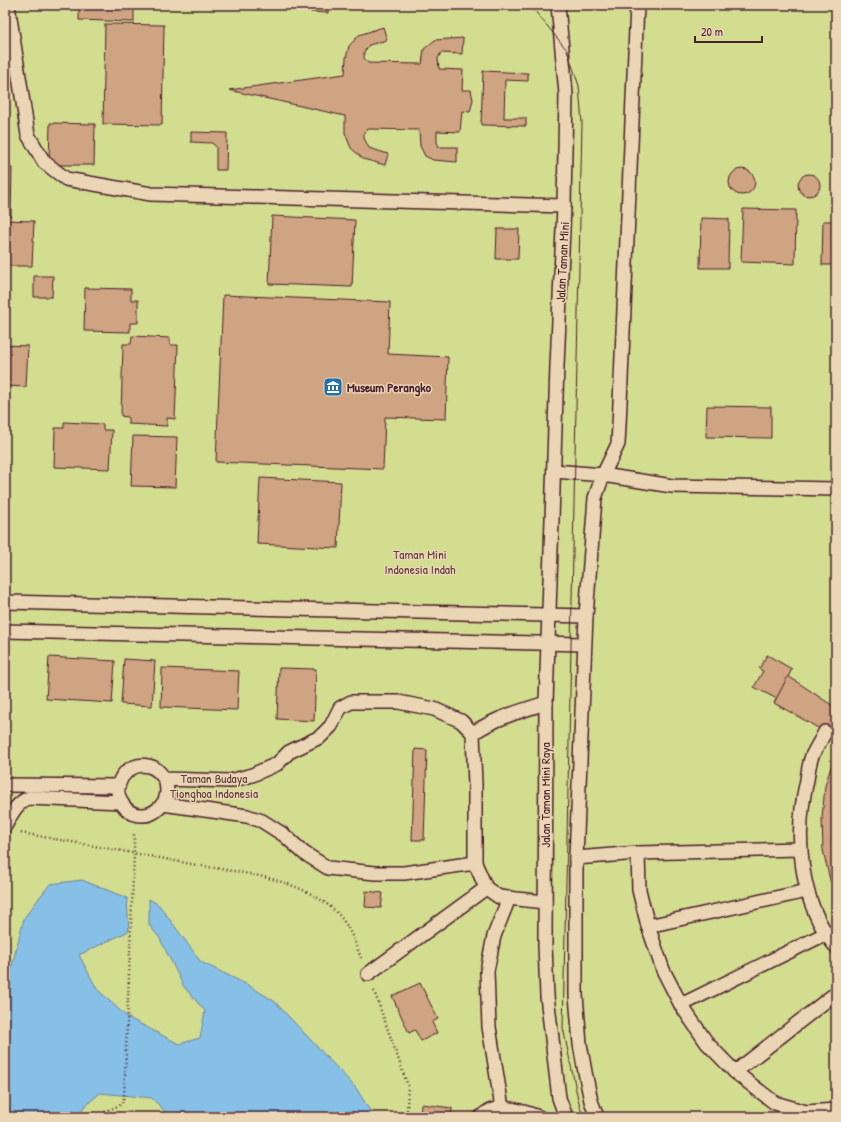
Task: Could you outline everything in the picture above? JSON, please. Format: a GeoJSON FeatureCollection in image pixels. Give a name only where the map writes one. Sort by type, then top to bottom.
{"type":"FeatureCollection","features":[{"type":"Feature","properties":{"kind":"lane"},"geometry":{"type":"LineString","coordinates":[[8,5],[28,135],[44,162],[66,178],[151,194],[564,206]]}},
{"type":"Feature","properties":{"kind":"lane","name":"Jalan Taman Mini"},"geometry":{"type":"LineString","coordinates":[[554,471],[564,206],[566,94],[558,5]]}},
{"type":"Feature","properties":{"kind":"lane"},"geometry":{"type":"LineString","coordinates":[[597,1117],[591,1101],[580,1044],[576,995],[576,858],[584,644],[595,498],[603,475],[618,444],[637,5]]}},
{"type":"Feature","properties":{"kind":"lane"},"geometry":{"type":"LineString","coordinates":[[554,471],[603,475],[672,486],[836,489]]}},
{"type":"Feature","properties":{"kind":"lane","name":"Jalan Taman Mini Raya"},"geometry":{"type":"LineString","coordinates":[[554,471],[546,703],[545,902],[547,996],[559,1098],[566,1117]]}},
{"type":"Feature","properties":{"kind":"lane"},"geometry":{"type":"LineString","coordinates":[[5,602],[586,616]]}},
{"type":"Feature","properties":{"kind":"lane"},"geometry":{"type":"LineString","coordinates":[[5,631],[584,644]]}},
{"type":"Feature","properties":{"kind":"lane"},"geometry":{"type":"LineString","coordinates":[[165,779],[230,781],[252,775],[277,764],[289,752],[320,738],[331,726],[340,708],[351,702],[398,702],[434,709],[461,721],[473,733],[475,863],[486,888],[499,897],[545,902]]}},
{"type":"Feature","properties":{"kind":"lane"},"geometry":{"type":"LineString","coordinates":[[473,733],[504,716],[546,703]]}},
{"type":"Feature","properties":{"kind":"lane"},"geometry":{"type":"LineString","coordinates":[[825,732],[812,756],[802,803],[800,849],[807,892],[825,934],[836,947]]}},
{"type":"Feature","properties":{"kind":"lane"},"geometry":{"type":"LineString","coordinates":[[139,765],[149,766],[158,770],[165,779],[167,791],[163,804],[158,810],[150,814],[142,815],[134,814],[126,809],[118,794],[118,786],[122,776],[129,769],[139,765]]}},
{"type":"Feature","properties":{"kind":"lane"},"geometry":{"type":"LineString","coordinates":[[5,785],[118,786]]}},
{"type":"Feature","properties":{"kind":"lane"},"geometry":{"type":"LineString","coordinates":[[5,826],[18,804],[29,798],[121,802]]}},
{"type":"Feature","properties":{"kind":"lane"},"geometry":{"type":"LineString","coordinates":[[163,804],[247,816],[262,821],[284,835],[304,853],[328,868],[375,873],[404,873],[475,863]]}},
{"type":"Feature","properties":{"kind":"lane"},"geometry":{"type":"LineString","coordinates":[[576,858],[638,853],[800,849]]}},
{"type":"Feature","properties":{"kind":"lane"},"geometry":{"type":"LineString","coordinates":[[638,853],[639,890],[648,926],[662,970],[681,1005],[707,1043],[735,1072],[775,1103],[804,1115],[836,1108]]}},
{"type":"Feature","properties":{"kind":"lane"},"geometry":{"type":"LineString","coordinates":[[368,974],[486,888]]}},
{"type":"Feature","properties":{"kind":"lane"},"geometry":{"type":"LineString","coordinates":[[648,926],[807,892]]}},
{"type":"Feature","properties":{"kind":"lane"},"geometry":{"type":"LineString","coordinates":[[502,1108],[489,1027],[487,971],[494,936],[509,898]]}},
{"type":"Feature","properties":{"kind":"lane"},"geometry":{"type":"LineString","coordinates":[[681,1005],[825,934]]}},
{"type":"Feature","properties":{"kind":"lane"},"geometry":{"type":"LineString","coordinates":[[735,1072],[836,993]]}},
{"type":"Feature","properties":{"kind":"lane"},"geometry":{"type":"LineString","coordinates":[[481,1117],[490,1110],[502,1108],[521,1111],[540,1117]]}},
{"type":"Feature","properties":{"kind":"path"},"geometry":{"type":"LineString","coordinates":[[94,1117],[122,1104],[124,1098],[134,853],[134,814]]}},
{"type":"Feature","properties":{"kind":"path"},"geometry":{"type":"LineString","coordinates":[[20,833],[270,879],[305,890],[333,909],[347,925],[368,974],[408,1086],[407,1112],[405,1117]]}},
{"type":"Feature","properties":{"kind":"green space","name":"Taman Mini Indonesia Indah"},"geometry":{"type":"Polygon","coordinates":[[[5,5],[836,5],[836,1117],[5,1117],[5,5]]]}},
{"type":"Feature","properties":{"kind":"water"},"geometry":{"type":"Polygon","coordinates":[[[82,880],[127,898],[129,931],[79,955],[97,989],[127,1017],[179,1044],[200,1038],[205,1011],[184,987],[159,937],[149,925],[149,899],[159,905],[201,962],[248,985],[274,1001],[356,1088],[370,1111],[370,1117],[170,1117],[152,1098],[100,1093],[81,1110],[76,1117],[5,1117],[5,979],[9,977],[24,918],[50,884],[82,880]]]}},
{"type":"Feature","properties":{"kind":"building"},"geometry":{"type":"Polygon","coordinates":[[[79,5],[134,5],[134,22],[79,20],[79,5]]]}},
{"type":"Feature","properties":{"kind":"building"},"geometry":{"type":"Polygon","coordinates":[[[311,5],[328,5],[328,13],[311,12],[311,5]]]}},
{"type":"Feature","properties":{"kind":"building"},"geometry":{"type":"Polygon","coordinates":[[[328,5],[349,5],[349,6],[328,5]]]}},
{"type":"Feature","properties":{"kind":"building"},"geometry":{"type":"Polygon","coordinates":[[[105,24],[164,25],[162,125],[103,124],[105,24]]]}},
{"type":"Feature","properties":{"kind":"building"},"geometry":{"type":"Polygon","coordinates":[[[383,27],[387,40],[369,45],[364,52],[364,58],[368,63],[422,64],[424,49],[435,40],[463,38],[462,54],[441,53],[438,58],[439,69],[463,70],[462,90],[471,90],[473,100],[470,112],[462,111],[460,132],[437,131],[437,142],[439,147],[457,147],[457,162],[433,160],[425,156],[420,146],[419,130],[368,129],[364,132],[364,138],[369,148],[388,154],[385,165],[363,159],[351,148],[345,133],[345,116],[229,90],[345,74],[346,58],[349,46],[359,35],[383,27]]]}},
{"type":"Feature","properties":{"kind":"building"},"geometry":{"type":"Polygon","coordinates":[[[483,71],[528,73],[528,81],[505,80],[504,118],[526,118],[526,126],[481,125],[483,71]]]}},
{"type":"Feature","properties":{"kind":"building"},"geometry":{"type":"Polygon","coordinates":[[[50,123],[95,124],[94,165],[49,165],[50,123]]]}},
{"type":"Feature","properties":{"kind":"building"},"geometry":{"type":"Polygon","coordinates":[[[191,132],[227,133],[226,170],[216,170],[216,147],[212,143],[191,142],[191,132]]]}},
{"type":"Feature","properties":{"kind":"building"},"geometry":{"type":"Polygon","coordinates":[[[5,167],[12,168],[11,216],[5,216],[5,167]]]}},
{"type":"Feature","properties":{"kind":"building"},"geometry":{"type":"Polygon","coordinates":[[[742,169],[751,173],[755,182],[751,191],[742,195],[733,191],[729,182],[733,173],[742,169]]]}},
{"type":"Feature","properties":{"kind":"building"},"geometry":{"type":"Polygon","coordinates":[[[809,174],[817,177],[820,185],[817,193],[809,196],[801,193],[798,185],[801,177],[809,174]]]}},
{"type":"Feature","properties":{"kind":"building"},"geometry":{"type":"Polygon","coordinates":[[[743,209],[796,210],[795,264],[741,262],[743,209]]]}},
{"type":"Feature","properties":{"kind":"building"},"geometry":{"type":"Polygon","coordinates":[[[272,216],[355,220],[352,287],[269,284],[272,216]]]}},
{"type":"Feature","properties":{"kind":"building"},"geometry":{"type":"Polygon","coordinates":[[[701,218],[729,219],[728,268],[700,268],[701,218]]]}},
{"type":"Feature","properties":{"kind":"building"},"geometry":{"type":"Polygon","coordinates":[[[5,220],[34,221],[32,266],[5,266],[5,220]]]}},
{"type":"Feature","properties":{"kind":"building"},"geometry":{"type":"Polygon","coordinates":[[[823,221],[836,221],[836,265],[822,265],[823,221]]]}},
{"type":"Feature","properties":{"kind":"building"},"geometry":{"type":"Polygon","coordinates":[[[497,229],[519,229],[518,259],[496,259],[497,229]]]}},
{"type":"Feature","properties":{"kind":"building"},"geometry":{"type":"Polygon","coordinates":[[[34,276],[53,276],[52,297],[34,297],[34,276]]]}},
{"type":"Feature","properties":{"kind":"building"},"geometry":{"type":"Polygon","coordinates":[[[85,288],[131,289],[131,300],[138,300],[138,323],[130,323],[130,332],[84,331],[85,288]]]}},
{"type":"Feature","properties":{"kind":"building","name":"Museum Perangko"},"geometry":{"type":"Polygon","coordinates":[[[223,295],[390,302],[388,354],[448,357],[446,419],[385,417],[383,469],[216,462],[223,295]]]}},
{"type":"Feature","properties":{"kind":"building"},"geometry":{"type":"Polygon","coordinates":[[[132,336],[170,338],[170,345],[178,345],[175,419],[167,418],[167,426],[128,424],[128,417],[121,416],[123,344],[131,344],[132,336]]]}},
{"type":"Feature","properties":{"kind":"building"},"geometry":{"type":"Polygon","coordinates":[[[5,345],[28,346],[26,387],[5,386],[5,345]]]}},
{"type":"Feature","properties":{"kind":"building"},"geometry":{"type":"Polygon","coordinates":[[[5,395],[7,395],[6,423],[5,423],[5,395]]]}},
{"type":"Feature","properties":{"kind":"building"},"geometry":{"type":"Polygon","coordinates":[[[707,406],[771,407],[771,438],[706,437],[707,406]]]}},
{"type":"Feature","properties":{"kind":"building"},"geometry":{"type":"Polygon","coordinates":[[[64,422],[103,424],[103,430],[112,430],[110,469],[54,467],[55,428],[64,428],[64,422]]]}},
{"type":"Feature","properties":{"kind":"building"},"geometry":{"type":"Polygon","coordinates":[[[133,436],[177,437],[175,487],[131,486],[133,436]]]}},
{"type":"Feature","properties":{"kind":"building"},"geometry":{"type":"Polygon","coordinates":[[[260,478],[341,482],[338,548],[257,544],[260,478]]]}},
{"type":"Feature","properties":{"kind":"building"},"geometry":{"type":"Polygon","coordinates":[[[767,655],[792,669],[777,699],[754,687],[763,671],[759,669],[767,655]]]}},
{"type":"Feature","properties":{"kind":"building"},"geometry":{"type":"Polygon","coordinates":[[[49,657],[115,661],[112,703],[46,699],[49,657]]]}},
{"type":"Feature","properties":{"kind":"building"},"geometry":{"type":"Polygon","coordinates":[[[124,659],[155,661],[152,706],[121,704],[124,659]]]}},
{"type":"Feature","properties":{"kind":"building"},"geometry":{"type":"Polygon","coordinates":[[[162,668],[239,671],[237,710],[161,707],[162,668]]]}},
{"type":"Feature","properties":{"kind":"building"},"geometry":{"type":"Polygon","coordinates":[[[279,668],[316,669],[314,721],[277,719],[279,668]]]}},
{"type":"Feature","properties":{"kind":"building"},"geometry":{"type":"Polygon","coordinates":[[[788,676],[836,708],[836,738],[774,703],[788,676]]]}},
{"type":"Feature","properties":{"kind":"building"},"geometry":{"type":"Polygon","coordinates":[[[415,749],[427,750],[424,840],[412,840],[415,749]]]}},
{"type":"Feature","properties":{"kind":"building"},"geometry":{"type":"Polygon","coordinates":[[[836,751],[836,894],[830,880],[823,850],[822,818],[825,786],[836,751]]]}},
{"type":"Feature","properties":{"kind":"building"},"geometry":{"type":"Polygon","coordinates":[[[366,891],[383,893],[381,908],[365,907],[366,891]]]}},
{"type":"Feature","properties":{"kind":"building"},"geometry":{"type":"Polygon","coordinates":[[[420,983],[438,1019],[432,1022],[437,1033],[421,1041],[415,1030],[409,1033],[392,996],[420,983]]]}},
{"type":"Feature","properties":{"kind":"building"},"geometry":{"type":"Polygon","coordinates":[[[421,1104],[452,1108],[451,1117],[420,1117],[421,1104]]]}},
{"type":"Feature","properties":{"kind":"building"},"geometry":{"type":"Polygon","coordinates":[[[110,1114],[139,1115],[141,1117],[106,1117],[110,1114]]]}},
{"type":"Feature","properties":{"kind":"tram line"},"geometry":{"type":"LineString","coordinates":[[530,5],[567,50],[579,86],[582,123],[563,1028],[583,1117]]}},
{"type":"Feature","properties":{"kind":"place","name":"Museum Perangko"},"geometry":{"type":"Point","coordinates":[333,387]}},
{"type":"Feature","properties":{"kind":"park label","name":"Taman Budaya Tionghoa Indonesia"},"geometry":{"type":"Point","coordinates":[214,786]}}]}
